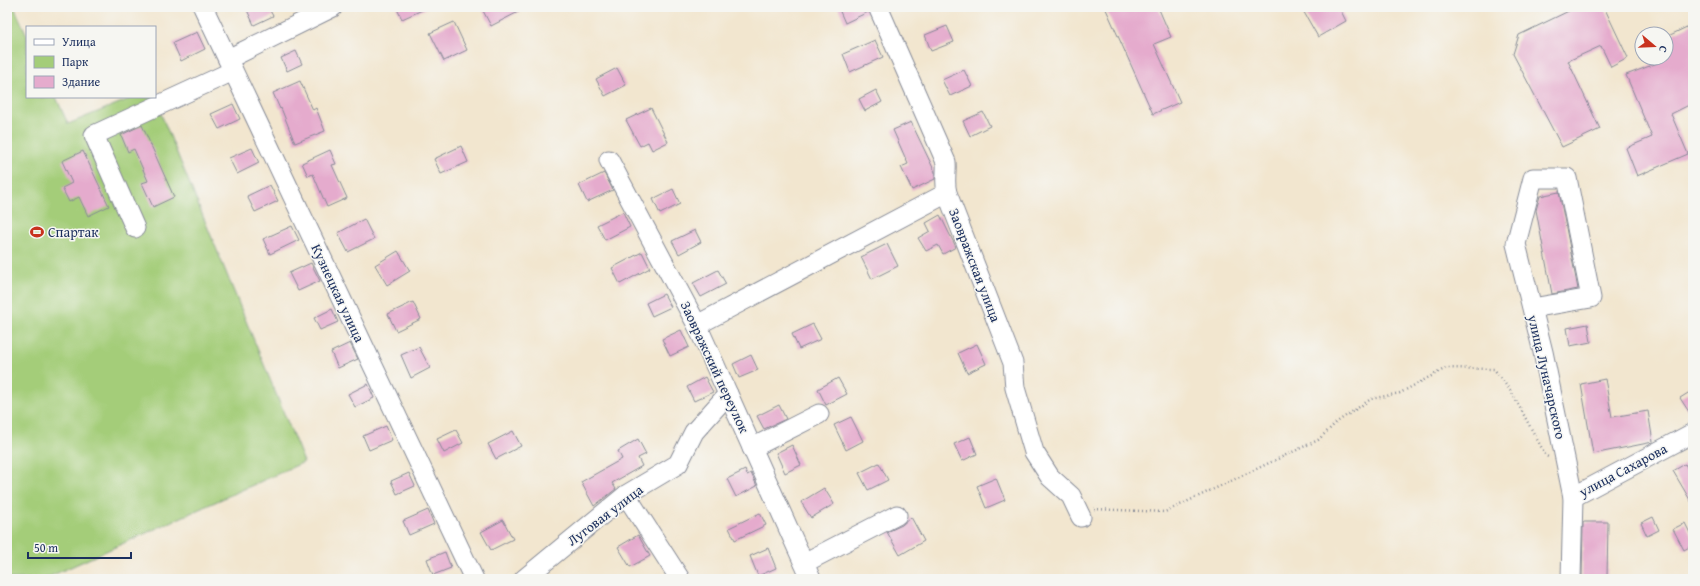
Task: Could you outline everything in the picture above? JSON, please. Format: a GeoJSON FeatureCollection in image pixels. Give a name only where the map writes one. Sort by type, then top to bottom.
{"type":"FeatureCollection","features":[{"type":"Feature","properties":{"kind":"street","name":"Кузнецкая улица"},"geometry":{"type":"LineString","coordinates":[[203,7],[474,579]]}},
{"type":"Feature","properties":{"kind":"street"},"geometry":{"type":"LineString","coordinates":[[135,228],[94,135],[230,65],[333,7]]}},
{"type":"Feature","properties":{"kind":"street","name":"Заовражская улица"},"geometry":{"type":"LineString","coordinates":[[878,7],[946,162],[947,171],[945,186],[947,193],[1013,363],[1015,388],[1034,452],[1050,477],[1071,496],[1081,517]]}},
{"type":"Feature","properties":{"kind":"street","name":"Заовражский переулок"},"geometry":{"type":"LineString","coordinates":[[609,160],[697,325],[807,571]]}},
{"type":"Feature","properties":{"kind":"street","name":"улица Луначарского"},"geometry":{"type":"LineString","coordinates":[[1532,308],[1591,298],[1567,178],[1533,178],[1516,244],[1532,308],[1573,497],[1572,579]]}},
{"type":"Feature","properties":{"kind":"street"},"geometry":{"type":"LineString","coordinates":[[697,325],[947,193]]}},
{"type":"Feature","properties":{"kind":"street","name":"Луговая улица"},"geometry":{"type":"LineString","coordinates":[[524,579],[626,495],[678,464],[694,432],[728,394]]}},
{"type":"Feature","properties":{"kind":"street"},"geometry":{"type":"LineString","coordinates":[[752,448],[819,414]]}},
{"type":"Feature","properties":{"kind":"street","name":"улица Сахарова"},"geometry":{"type":"LineString","coordinates":[[1573,497],[1693,432]]}},
{"type":"Feature","properties":{"kind":"street"},"geometry":{"type":"LineString","coordinates":[[626,495],[680,579]]}},
{"type":"Feature","properties":{"kind":"street"},"geometry":{"type":"LineString","coordinates":[[807,571],[897,515]]}},
{"type":"Feature","properties":{"kind":"path"},"geometry":{"type":"LineString","coordinates":[[1081,517],[1096,508],[1165,512],[1318,440],[1336,422],[1371,399],[1400,393],[1446,368],[1494,369],[1512,393],[1546,456],[1566,465]]}},
{"type":"Feature","properties":{"kind":"green space"},"geometry":{"type":"Polygon","coordinates":[[[7,7],[14,7],[26,33],[26,98],[56,98],[68,124],[132,98],[154,98],[304,462],[44,579],[7,579],[7,7]]]}},
{"type":"Feature","properties":{"kind":"building"},"geometry":{"type":"Polygon","coordinates":[[[253,7],[268,7],[273,16],[254,25],[247,10],[253,7]]]}},
{"type":"Feature","properties":{"kind":"building"},"geometry":{"type":"Polygon","coordinates":[[[396,7],[429,7],[402,19],[396,7]]]}},
{"type":"Feature","properties":{"kind":"building"},"geometry":{"type":"Polygon","coordinates":[[[481,7],[528,7],[491,26],[481,7]]]}},
{"type":"Feature","properties":{"kind":"building"},"geometry":{"type":"Polygon","coordinates":[[[838,7],[867,7],[868,12],[845,23],[838,7]]]}},
{"type":"Feature","properties":{"kind":"building"},"geometry":{"type":"Polygon","coordinates":[[[1105,7],[1158,7],[1171,37],[1154,44],[1180,102],[1153,114],[1105,7]]]}},
{"type":"Feature","properties":{"kind":"building"},"geometry":{"type":"Polygon","coordinates":[[[1301,7],[1339,7],[1346,21],[1318,37],[1301,7]]]}},
{"type":"Feature","properties":{"kind":"building"},"geometry":{"type":"Polygon","coordinates":[[[1577,7],[1604,7],[1628,58],[1611,67],[1601,46],[1568,61],[1600,129],[1562,147],[1513,54],[1519,35],[1577,7]]]}},
{"type":"Feature","properties":{"kind":"building"},"geometry":{"type":"Polygon","coordinates":[[[454,22],[467,50],[444,61],[430,33],[454,22]]]}},
{"type":"Feature","properties":{"kind":"building"},"geometry":{"type":"Polygon","coordinates":[[[1693,24],[1693,103],[1671,114],[1688,154],[1637,176],[1626,148],[1652,137],[1626,75],[1650,66],[1674,66],[1674,33],[1693,24]]]}},
{"type":"Feature","properties":{"kind":"building"},"geometry":{"type":"Polygon","coordinates":[[[947,26],[954,42],[931,51],[925,35],[947,26]]]}},
{"type":"Feature","properties":{"kind":"building"},"geometry":{"type":"Polygon","coordinates":[[[197,32],[205,49],[181,61],[173,43],[197,32]]]}},
{"type":"Feature","properties":{"kind":"building"},"geometry":{"type":"Polygon","coordinates":[[[875,40],[883,57],[850,72],[843,54],[875,40]]]}},
{"type":"Feature","properties":{"kind":"building"},"geometry":{"type":"Polygon","coordinates":[[[296,51],[302,64],[287,71],[281,58],[296,51]]]}},
{"type":"Feature","properties":{"kind":"building"},"geometry":{"type":"Polygon","coordinates":[[[617,68],[626,85],[605,96],[596,79],[617,68]]]}},
{"type":"Feature","properties":{"kind":"building"},"geometry":{"type":"Polygon","coordinates":[[[964,70],[972,86],[950,96],[942,80],[964,70]]]}},
{"type":"Feature","properties":{"kind":"building"},"geometry":{"type":"Polygon","coordinates":[[[300,81],[313,110],[316,108],[325,131],[295,143],[281,108],[280,109],[273,93],[300,81]]]}},
{"type":"Feature","properties":{"kind":"building"},"geometry":{"type":"Polygon","coordinates":[[[876,90],[882,102],[865,111],[859,99],[876,90]]]}},
{"type":"Feature","properties":{"kind":"building"},"geometry":{"type":"Polygon","coordinates":[[[233,104],[240,119],[219,129],[211,114],[233,104]]]}},
{"type":"Feature","properties":{"kind":"building"},"geometry":{"type":"Polygon","coordinates":[[[651,108],[668,142],[652,150],[648,142],[640,146],[626,120],[651,108]]]}},
{"type":"Feature","properties":{"kind":"building"},"geometry":{"type":"Polygon","coordinates":[[[983,112],[990,126],[970,136],[963,121],[983,112]]]}},
{"type":"Feature","properties":{"kind":"building"},"geometry":{"type":"Polygon","coordinates":[[[911,122],[935,172],[935,179],[912,190],[901,167],[908,164],[893,130],[911,122]]]}},
{"type":"Feature","properties":{"kind":"building"},"geometry":{"type":"Polygon","coordinates":[[[142,125],[174,197],[153,207],[142,183],[148,181],[134,149],[128,152],[121,135],[142,125]]]}},
{"type":"Feature","properties":{"kind":"building"},"geometry":{"type":"Polygon","coordinates":[[[461,146],[468,162],[441,174],[434,159],[461,146]]]}},
{"type":"Feature","properties":{"kind":"building"},"geometry":{"type":"Polygon","coordinates":[[[252,148],[259,163],[237,174],[229,158],[252,148]]]}},
{"type":"Feature","properties":{"kind":"building"},"geometry":{"type":"Polygon","coordinates":[[[330,150],[336,164],[332,165],[347,198],[327,207],[313,174],[308,176],[302,163],[330,150]]]}},
{"type":"Feature","properties":{"kind":"building","name":"Спартак"},"geometry":{"type":"Polygon","coordinates":[[[83,151],[109,206],[88,216],[79,197],[69,202],[62,188],[72,183],[62,161],[83,151]]]}},
{"type":"Feature","properties":{"kind":"building"},"geometry":{"type":"Polygon","coordinates":[[[604,173],[613,190],[587,202],[579,185],[604,173]]]}},
{"type":"Feature","properties":{"kind":"building"},"geometry":{"type":"Polygon","coordinates":[[[270,185],[278,201],[255,212],[247,196],[270,185]]]}},
{"type":"Feature","properties":{"kind":"building"},"geometry":{"type":"Polygon","coordinates":[[[673,189],[680,204],[660,214],[653,199],[673,189]]]}},
{"type":"Feature","properties":{"kind":"building"},"geometry":{"type":"Polygon","coordinates":[[[1559,192],[1578,289],[1552,294],[1536,210],[1540,196],[1559,192]]]}},
{"type":"Feature","properties":{"kind":"building"},"geometry":{"type":"Polygon","coordinates":[[[623,212],[630,227],[605,240],[597,225],[623,212]]]}},
{"type":"Feature","properties":{"kind":"building"},"geometry":{"type":"Polygon","coordinates":[[[940,215],[956,247],[943,254],[938,245],[926,251],[918,238],[930,231],[926,223],[940,215]]]}},
{"type":"Feature","properties":{"kind":"building"},"geometry":{"type":"Polygon","coordinates":[[[364,219],[374,239],[348,252],[338,233],[364,219]]]}},
{"type":"Feature","properties":{"kind":"building"},"geometry":{"type":"Polygon","coordinates":[[[292,226],[299,240],[270,254],[263,239],[292,226]]]}},
{"type":"Feature","properties":{"kind":"building"},"geometry":{"type":"Polygon","coordinates":[[[695,230],[701,242],[679,254],[672,241],[695,230]]]}},
{"type":"Feature","properties":{"kind":"building"},"geometry":{"type":"Polygon","coordinates":[[[887,244],[898,266],[872,279],[861,257],[887,244]]]}},
{"type":"Feature","properties":{"kind":"building"},"geometry":{"type":"Polygon","coordinates":[[[398,251],[410,271],[387,285],[375,265],[398,251]]]}},
{"type":"Feature","properties":{"kind":"building"},"geometry":{"type":"Polygon","coordinates":[[[642,252],[650,268],[620,284],[612,268],[642,252]]]}},
{"type":"Feature","properties":{"kind":"building"},"geometry":{"type":"Polygon","coordinates":[[[311,263],[320,281],[298,291],[289,273],[311,263]]]}},
{"type":"Feature","properties":{"kind":"building"},"geometry":{"type":"Polygon","coordinates":[[[718,270],[726,284],[701,297],[693,283],[718,270]]]}},
{"type":"Feature","properties":{"kind":"building"},"geometry":{"type":"Polygon","coordinates":[[[664,294],[671,307],[652,316],[646,303],[664,294]]]}},
{"type":"Feature","properties":{"kind":"building"},"geometry":{"type":"Polygon","coordinates":[[[413,302],[421,319],[396,331],[388,314],[413,302]]]}},
{"type":"Feature","properties":{"kind":"building"},"geometry":{"type":"Polygon","coordinates":[[[332,309],[338,322],[320,330],[314,318],[332,309]]]}},
{"type":"Feature","properties":{"kind":"building"},"geometry":{"type":"Polygon","coordinates":[[[813,324],[821,339],[799,349],[792,334],[813,324]]]}},
{"type":"Feature","properties":{"kind":"building"},"geometry":{"type":"Polygon","coordinates":[[[1588,324],[1591,342],[1570,346],[1567,328],[1588,324]]]}},
{"type":"Feature","properties":{"kind":"building"},"geometry":{"type":"Polygon","coordinates":[[[681,330],[689,347],[670,356],[662,339],[681,330]]]}},
{"type":"Feature","properties":{"kind":"building"},"geometry":{"type":"Polygon","coordinates":[[[350,343],[358,359],[338,368],[331,352],[350,343]]]}},
{"type":"Feature","properties":{"kind":"building"},"geometry":{"type":"Polygon","coordinates":[[[977,344],[986,364],[967,373],[958,353],[977,344]]]}},
{"type":"Feature","properties":{"kind":"building"},"geometry":{"type":"Polygon","coordinates":[[[419,347],[430,368],[411,378],[401,355],[419,347]]]}},
{"type":"Feature","properties":{"kind":"building"},"geometry":{"type":"Polygon","coordinates":[[[751,355],[758,370],[739,378],[733,364],[751,355]]]}},
{"type":"Feature","properties":{"kind":"building"},"geometry":{"type":"Polygon","coordinates":[[[705,377],[713,392],[694,401],[687,387],[705,377]]]}},
{"type":"Feature","properties":{"kind":"building"},"geometry":{"type":"Polygon","coordinates":[[[838,378],[847,394],[826,405],[818,389],[838,378]]]}},
{"type":"Feature","properties":{"kind":"building"},"geometry":{"type":"Polygon","coordinates":[[[1605,379],[1612,417],[1648,411],[1653,442],[1593,454],[1581,384],[1605,379]]]}},
{"type":"Feature","properties":{"kind":"building"},"geometry":{"type":"Polygon","coordinates":[[[368,384],[374,398],[355,407],[348,394],[368,384]]]}},
{"type":"Feature","properties":{"kind":"building"},"geometry":{"type":"Polygon","coordinates":[[[1693,390],[1693,418],[1680,398],[1693,390]]]}},
{"type":"Feature","properties":{"kind":"building"},"geometry":{"type":"Polygon","coordinates":[[[779,405],[786,419],[764,429],[757,416],[779,405]]]}},
{"type":"Feature","properties":{"kind":"building"},"geometry":{"type":"Polygon","coordinates":[[[851,417],[863,441],[846,450],[834,425],[851,417]]]}},
{"type":"Feature","properties":{"kind":"building"},"geometry":{"type":"Polygon","coordinates":[[[386,426],[392,440],[369,450],[363,436],[386,426]]]}},
{"type":"Feature","properties":{"kind":"building"},"geometry":{"type":"Polygon","coordinates":[[[456,430],[463,443],[444,453],[437,439],[456,430]]]}},
{"type":"Feature","properties":{"kind":"building"},"geometry":{"type":"Polygon","coordinates":[[[513,431],[521,446],[496,459],[488,444],[513,431]]]}},
{"type":"Feature","properties":{"kind":"building"},"geometry":{"type":"Polygon","coordinates":[[[970,437],[977,454],[962,461],[954,444],[970,437]]]}},
{"type":"Feature","properties":{"kind":"building"},"geometry":{"type":"Polygon","coordinates":[[[638,439],[646,454],[638,458],[642,466],[612,483],[616,489],[594,506],[581,482],[622,459],[618,451],[638,439]]]}},
{"type":"Feature","properties":{"kind":"building"},"geometry":{"type":"Polygon","coordinates":[[[792,445],[801,465],[785,473],[776,453],[792,445]]]}},
{"type":"Feature","properties":{"kind":"building"},"geometry":{"type":"Polygon","coordinates":[[[879,463],[888,480],[868,490],[859,473],[879,463]]]}},
{"type":"Feature","properties":{"kind":"building"},"geometry":{"type":"Polygon","coordinates":[[[1685,464],[1693,477],[1693,505],[1673,471],[1685,464]]]}},
{"type":"Feature","properties":{"kind":"building"},"geometry":{"type":"Polygon","coordinates":[[[745,470],[747,475],[751,473],[757,486],[736,497],[727,479],[745,470]]]}},
{"type":"Feature","properties":{"kind":"building"},"geometry":{"type":"Polygon","coordinates":[[[409,473],[415,486],[397,494],[391,481],[409,473]]]}},
{"type":"Feature","properties":{"kind":"building"},"geometry":{"type":"Polygon","coordinates":[[[996,478],[1005,500],[986,508],[977,486],[996,478]]]}},
{"type":"Feature","properties":{"kind":"building"},"geometry":{"type":"Polygon","coordinates":[[[824,488],[834,504],[811,518],[801,502],[824,488]]]}},
{"type":"Feature","properties":{"kind":"building"},"geometry":{"type":"Polygon","coordinates":[[[428,510],[434,524],[409,535],[403,521],[428,510]]]}},
{"type":"Feature","properties":{"kind":"building"},"geometry":{"type":"Polygon","coordinates":[[[760,513],[766,525],[735,540],[729,528],[760,513]]]}},
{"type":"Feature","properties":{"kind":"building"},"geometry":{"type":"Polygon","coordinates":[[[911,517],[924,541],[900,555],[887,532],[902,525],[911,517]]]}},
{"type":"Feature","properties":{"kind":"building"},"geometry":{"type":"Polygon","coordinates":[[[1653,517],[1659,530],[1647,536],[1641,523],[1653,517]]]}},
{"type":"Feature","properties":{"kind":"building"},"geometry":{"type":"Polygon","coordinates":[[[503,520],[513,539],[491,550],[481,532],[503,520]]]}},
{"type":"Feature","properties":{"kind":"building"},"geometry":{"type":"Polygon","coordinates":[[[1583,522],[1608,522],[1607,579],[1582,579],[1583,522]]]}},
{"type":"Feature","properties":{"kind":"building"},"geometry":{"type":"Polygon","coordinates":[[[1685,523],[1693,539],[1693,545],[1684,550],[1673,529],[1685,523]]]}},
{"type":"Feature","properties":{"kind":"building"},"geometry":{"type":"Polygon","coordinates":[[[638,535],[650,556],[630,567],[618,547],[638,535]]]}},
{"type":"Feature","properties":{"kind":"building"},"geometry":{"type":"Polygon","coordinates":[[[768,548],[776,568],[758,576],[750,556],[768,548]]]}},
{"type":"Feature","properties":{"kind":"building"},"geometry":{"type":"Polygon","coordinates":[[[445,552],[451,568],[433,575],[427,559],[445,552]]]}},
{"type":"Feature","properties":{"kind":"place","name":"Спартак"},"geometry":{"type":"Point","coordinates":[37,232]}}]}
